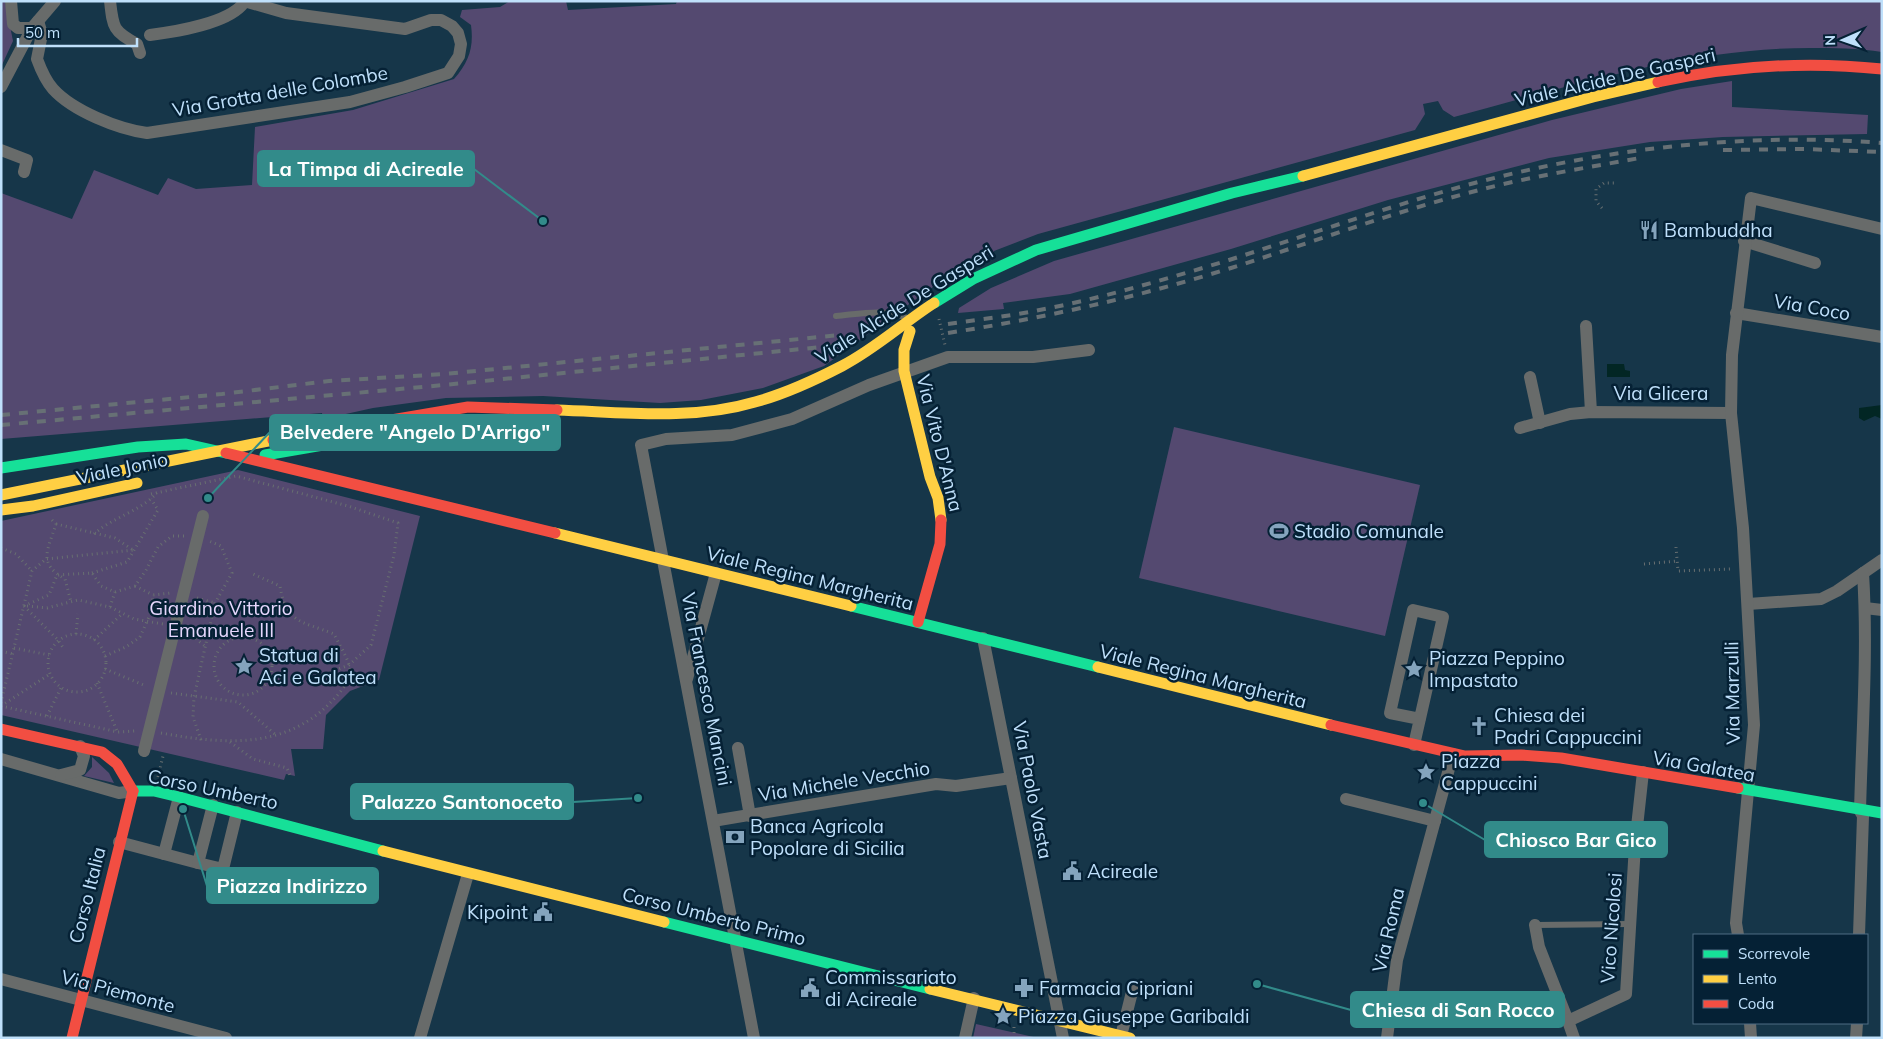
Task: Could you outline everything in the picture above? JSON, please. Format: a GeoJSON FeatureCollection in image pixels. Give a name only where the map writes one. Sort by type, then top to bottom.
{"type":"FeatureCollection","features":[{"type":"Feature","properties":{"kind":"street"},"geometry":{"type":"LineString","coordinates":[[11,1],[13,24],[18,28],[35,25]]}},
{"type":"Feature","properties":{"kind":"street"},"geometry":{"type":"LineString","coordinates":[[1,87],[35,25],[55,1]]}},
{"type":"Feature","properties":{"kind":"street"},"geometry":{"type":"LineString","coordinates":[[110,1],[113,25],[118,34],[137,44],[140,53]]}},
{"type":"Feature","properties":{"kind":"street"},"geometry":{"type":"LineString","coordinates":[[150,35],[190,29],[240,9],[245,1]]}},
{"type":"Feature","properties":{"kind":"street","name":"Via Grotta delle Colombe"},"geometry":{"type":"LineString","coordinates":[[35,25],[42,34],[37,59],[54,90],[77,107],[110,123],[130,131],[146,133],[350,102],[448,73],[459,56],[461,44],[458,32],[441,20],[431,20],[404,29],[245,1]]}},
{"type":"Feature","properties":{"kind":"street","name":"Viale Alcide De Gasperi"},"geometry":{"type":"LineString","coordinates":[[222,452],[318,431],[468,406],[668,414],[721,409],[753,403],[823,376],[1006,272],[1072,244],[1232,193],[1362,161],[1593,97],[1691,75],[1788,65],[1833,64],[1882,69]]}},
{"type":"Feature","properties":{"kind":"street"},"geometry":{"type":"LineString","coordinates":[[1,150],[27,160],[24,172]]}},
{"type":"Feature","properties":{"kind":"street","name":"Via Marzulli"},"geometry":{"type":"LineString","coordinates":[[1738,934],[1736,923],[1750,790],[1754,725],[1748,604],[1731,412],[1736,313],[1751,198],[1882,229]]}},
{"type":"Feature","properties":{"kind":"street"},"geometry":{"type":"LineString","coordinates":[[1744,242],[1815,263]]}},
{"type":"Feature","properties":{"kind":"street","name":"Viale Alcide De Gasperi"},"geometry":{"type":"LineString","coordinates":[[249,458],[445,424],[496,419],[552,418],[669,423],[723,419],[789,400],[850,371],[973,279],[1036,250],[1072,244]]}},
{"type":"Feature","properties":{"kind":"street","name":"Via Coco"},"geometry":{"type":"LineString","coordinates":[[1736,313],[1882,337]]}},
{"type":"Feature","properties":{"kind":"street","name":"Via Vito D'Anna"},"geometry":{"type":"LineString","coordinates":[[910,325],[904,350],[904,371],[941,514],[940,544],[918,622]]}},
{"type":"Feature","properties":{"kind":"street","name":"Via Glicera"},"geometry":{"type":"LineString","coordinates":[[1586,326],[1591,412]]}},
{"type":"Feature","properties":{"kind":"street"},"geometry":{"type":"LineString","coordinates":[[904,371],[948,357],[1033,357],[1089,350]]}},
{"type":"Feature","properties":{"kind":"street","name":"Via Francesco Mancini"},"geometry":{"type":"LineString","coordinates":[[754,1038],[641,445],[666,439],[732,435],[792,419],[904,371]]}},
{"type":"Feature","properties":{"kind":"street"},"geometry":{"type":"LineString","coordinates":[[1530,376],[1540,423]]}},
{"type":"Feature","properties":{"kind":"street"},"geometry":{"type":"LineString","coordinates":[[298,469],[292,458],[294,451],[300,443],[435,418],[468,406]]}},
{"type":"Feature","properties":{"kind":"street","name":"Via Glicera"},"geometry":{"type":"LineString","coordinates":[[1520,428],[1570,414],[1591,412],[1731,412]]}},
{"type":"Feature","properties":{"kind":"street"},"geometry":{"type":"LineString","coordinates":[[1,468],[138,447],[318,431]]}},
{"type":"Feature","properties":{"kind":"street"},"geometry":{"type":"LineString","coordinates":[[2,509],[31,499],[177,468],[180,461],[180,444]]}},
{"type":"Feature","properties":{"kind":"street","name":"Viale Regina Margherita"},"geometry":{"type":"LineString","coordinates":[[180,444],[298,469],[1363,734],[1453,754]]}},
{"type":"Feature","properties":{"kind":"street","name":"Viale Jonio"},"geometry":{"type":"LineString","coordinates":[[1,495],[222,452]]}},
{"type":"Feature","properties":{"kind":"street"},"geometry":{"type":"LineString","coordinates":[[221,464],[249,458]]}},
{"type":"Feature","properties":{"kind":"street","name":"Viale Jonio"},"geometry":{"type":"LineString","coordinates":[[2,509],[32,506],[145,481]]}},
{"type":"Feature","properties":{"kind":"street"},"geometry":{"type":"LineString","coordinates":[[144,751],[203,516]]}},
{"type":"Feature","properties":{"kind":"street"},"geometry":{"type":"LineString","coordinates":[[1748,604],[1821,599],[1882,560]]}},
{"type":"Feature","properties":{"kind":"street"},"geometry":{"type":"LineString","coordinates":[[687,682],[716,573]]}},
{"type":"Feature","properties":{"kind":"street"},"geometry":{"type":"LineString","coordinates":[[1859,934],[1863,816],[1860,811],[1864,733],[1865,608],[1863,573]]}},
{"type":"Feature","properties":{"kind":"street"},"geometry":{"type":"LineString","coordinates":[[1865,608],[1882,610]]}},
{"type":"Feature","properties":{"kind":"street"},"geometry":{"type":"LineString","coordinates":[[1414,746],[1420,719],[1442,617],[1413,610],[1390,713],[1420,719]]}},
{"type":"Feature","properties":{"kind":"street","name":"Via Paolo Vasta"},"geometry":{"type":"LineString","coordinates":[[983,638],[1063,1038]]}},
{"type":"Feature","properties":{"kind":"street"},"geometry":{"type":"LineString","coordinates":[[1,729],[64,745],[80,746],[102,752],[117,764],[133,791]]}},
{"type":"Feature","properties":{"kind":"street"},"geometry":{"type":"LineString","coordinates":[[58,776],[80,770],[84,756],[80,746]]}},
{"type":"Feature","properties":{"kind":"street"},"geometry":{"type":"LineString","coordinates":[[738,748],[750,816]]}},
{"type":"Feature","properties":{"kind":"street","name":"Via Galatea"},"geometry":{"type":"LineString","coordinates":[[1453,754],[1465,756],[1520,755],[1561,758],[1860,811],[1882,813]]}},
{"type":"Feature","properties":{"kind":"street","name":"Via Roma"},"geometry":{"type":"LineString","coordinates":[[1387,1038],[1397,960],[1453,754]]}},
{"type":"Feature","properties":{"kind":"street","name":"Corso Umberto"},"geometry":{"type":"LineString","coordinates":[[1,759],[42,769],[58,776],[119,793],[154,791],[290,825]]}},
{"type":"Feature","properties":{"kind":"street","name":"Vico Nicolosi"},"geometry":{"type":"LineString","coordinates":[[1568,1021],[1626,994],[1630,924],[1644,772]]}},
{"type":"Feature","properties":{"kind":"street","name":"Via Michele Vecchio"},"geometry":{"type":"LineString","coordinates":[[713,821],[936,784],[956,786],[1012,778]]}},
{"type":"Feature","properties":{"kind":"street","name":"Corso Italia"},"geometry":{"type":"LineString","coordinates":[[72,1038],[133,791]]}},
{"type":"Feature","properties":{"kind":"street"},"geometry":{"type":"LineString","coordinates":[[164,854],[179,796]]}},
{"type":"Feature","properties":{"kind":"street"},"geometry":{"type":"LineString","coordinates":[[1346,799],[1434,826]]}},
{"type":"Feature","properties":{"kind":"street"},"geometry":{"type":"LineString","coordinates":[[198,863],[213,805]]}},
{"type":"Feature","properties":{"kind":"street"},"geometry":{"type":"LineString","coordinates":[[119,842],[223,869],[237,812]]}},
{"type":"Feature","properties":{"kind":"street","name":"Corso Umberto Primo"},"geometry":{"type":"LineString","coordinates":[[290,825],[468,874],[1126,1037]]}},
{"type":"Feature","properties":{"kind":"street"},"geometry":{"type":"LineString","coordinates":[[420,1038],[468,874]]}},
{"type":"Feature","properties":{"kind":"street"},"geometry":{"type":"LineString","coordinates":[[1535,925],[1539,947],[1574,1038]]}},
{"type":"Feature","properties":{"kind":"street","name":"Via Piemonte"},"geometry":{"type":"LineString","coordinates":[[1,979],[226,1038]]}},
{"type":"Feature","properties":{"kind":"street"},"geometry":{"type":"LineString","coordinates":[[1126,1037],[1133,988]]}},
{"type":"Feature","properties":{"kind":"street"},"geometry":{"type":"LineString","coordinates":[[965,1038],[974,998]]}},
{"type":"Feature","properties":{"kind":"street"},"geometry":{"type":"LineString","coordinates":[[1750,1024],[1751,1038]]}},
{"type":"Feature","properties":{"kind":"street"},"geometry":{"type":"LineString","coordinates":[[1856,1038],[1857,1024]]}},
{"type":"Feature","properties":{"kind":"lane"},"geometry":{"type":"LineString","coordinates":[[836,316],[864,313],[896,313],[910,325]]}},
{"type":"Feature","properties":{"kind":"lane"},"geometry":{"type":"LineString","coordinates":[[1535,925],[1630,924]]}},
{"type":"Feature","properties":{"kind":"path"},"geometry":{"type":"LineString","coordinates":[[1602,208],[1596,201],[1596,189],[1604,183],[1615,183]]}},
{"type":"Feature","properties":{"kind":"path"},"geometry":{"type":"LineString","coordinates":[[938,311],[948,357]]}},
{"type":"Feature","properties":{"kind":"path"},"geometry":{"type":"LineString","coordinates":[[94,534],[107,523],[127,515],[158,492],[236,476],[348,506],[398,523],[394,555],[371,645],[348,665],[321,676],[292,679],[270,676]]}},
{"type":"Feature","properties":{"kind":"path"},"geometry":{"type":"LineString","coordinates":[[57,574],[92,573],[113,568],[127,562],[158,510],[151,499]]}},
{"type":"Feature","properties":{"kind":"path"},"geometry":{"type":"LineString","coordinates":[[48,516],[56,524],[115,538],[134,550]]}},
{"type":"Feature","properties":{"kind":"path"},"geometry":{"type":"LineString","coordinates":[[56,524],[46,559],[49,569],[65,579],[71,602]]}},
{"type":"Feature","properties":{"kind":"path"},"geometry":{"type":"LineString","coordinates":[[92,573],[101,586],[115,592],[134,586],[146,570],[158,547],[172,536],[198,536],[221,546],[232,573],[215,603],[194,697],[193,717],[201,740]]}},
{"type":"Feature","properties":{"kind":"path"},"geometry":{"type":"LineString","coordinates":[[1676,547],[1678,571],[1745,569]]}},
{"type":"Feature","properties":{"kind":"path"},"geometry":{"type":"LineString","coordinates":[[1,548],[16,554],[32,571]]}},
{"type":"Feature","properties":{"kind":"path"},"geometry":{"type":"LineString","coordinates":[[1,705],[32,571],[46,559],[134,550]]}},
{"type":"Feature","properties":{"kind":"path"},"geometry":{"type":"LineString","coordinates":[[1644,564],[1677,561]]}},
{"type":"Feature","properties":{"kind":"path"},"geometry":{"type":"LineString","coordinates":[[24,606],[49,596],[57,574]]}},
{"type":"Feature","properties":{"kind":"path"},"geometry":{"type":"LineString","coordinates":[[1,705],[118,732],[149,731],[201,740],[230,741],[277,736],[306,723],[334,699],[342,689],[350,673],[348,665],[334,634],[298,620],[288,612],[280,586],[253,574]]}},
{"type":"Feature","properties":{"kind":"path"},"geometry":{"type":"LineString","coordinates":[[134,586],[153,595],[162,593],[184,594],[215,603]]}},
{"type":"Feature","properties":{"kind":"path"},"geometry":{"type":"LineString","coordinates":[[110,607],[115,592]]}},
{"type":"Feature","properties":{"kind":"path"},"geometry":{"type":"LineString","coordinates":[[105,656],[136,642],[152,610],[153,595]]}},
{"type":"Feature","properties":{"kind":"path"},"geometry":{"type":"LineString","coordinates":[[24,606],[47,608],[78,600],[110,607],[122,614],[146,622]]}},
{"type":"Feature","properties":{"kind":"path"},"geometry":{"type":"LineString","coordinates":[[24,606],[58,640],[64,649]]}},
{"type":"Feature","properties":{"kind":"path"},"geometry":{"type":"LineString","coordinates":[[76,634],[78,614]]}},
{"type":"Feature","properties":{"kind":"path"},"geometry":{"type":"LineString","coordinates":[[94,640],[122,614]]}},
{"type":"Feature","properties":{"kind":"path"},"geometry":{"type":"LineString","coordinates":[[175,626],[189,632],[206,647]]}},
{"type":"Feature","properties":{"kind":"path"},"geometry":{"type":"LineString","coordinates":[[76,634],[94,640],[101,647],[105,656],[105,669],[97,683],[80,692],[62,688],[50,674],[48,655],[58,640],[76,634]]}},
{"type":"Feature","properties":{"kind":"path"},"geometry":{"type":"LineString","coordinates":[[252,638],[268,650],[272,659],[270,676],[264,687],[256,692],[237,694],[221,685],[214,668],[219,650],[233,639],[252,638]]}},
{"type":"Feature","properties":{"kind":"path"},"geometry":{"type":"LineString","coordinates":[[14,648],[48,655]]}},
{"type":"Feature","properties":{"kind":"path"},"geometry":{"type":"LineString","coordinates":[[1,651],[12,654]]}},
{"type":"Feature","properties":{"kind":"path"},"geometry":{"type":"LineString","coordinates":[[105,669],[158,691],[238,702],[277,736]]}},
{"type":"Feature","properties":{"kind":"path"},"geometry":{"type":"LineString","coordinates":[[1,705],[50,674]]}},
{"type":"Feature","properties":{"kind":"path"},"geometry":{"type":"LineString","coordinates":[[97,683],[118,732]]}},
{"type":"Feature","properties":{"kind":"path"},"geometry":{"type":"LineString","coordinates":[[47,716],[62,688]]}},
{"type":"Feature","properties":{"kind":"path"},"geometry":{"type":"LineString","coordinates":[[237,694],[238,702]]}},
{"type":"Feature","properties":{"kind":"path"},"geometry":{"type":"LineString","coordinates":[[230,741],[253,759],[286,768],[290,775]]}},
{"type":"Feature","properties":{"kind":"path"},"geometry":{"type":"LineString","coordinates":[[154,791],[163,756]]}},
{"type":"Feature","properties":{"kind":"green space"},"geometry":{"type":"Polygon","coordinates":[[[1,1],[5,1],[13,41],[1,67],[1,1]]]}},
{"type":"Feature","properties":{"kind":"green space"},"geometry":{"type":"Polygon","coordinates":[[[510,1],[566,1],[568,10],[676,4],[677,1],[1882,1],[1882,52],[1810,48],[1720,54],[1630,71],[1454,117],[1443,110],[1438,101],[1423,104],[1425,114],[1415,130],[1038,234],[994,251],[994,254],[965,266],[941,281],[824,366],[763,388],[701,400],[660,403],[543,396],[446,398],[373,408],[323,419],[322,413],[1,439],[1,193],[72,219],[94,170],[158,195],[168,178],[196,189],[252,185],[255,127],[353,110],[454,79],[467,60],[472,40],[471,25],[460,17],[462,10],[500,7],[510,1]]]}},
{"type":"Feature","properties":{"kind":"green space"},"geometry":{"type":"Polygon","coordinates":[[[1732,81],[1732,107],[1868,115],[1867,134],[1723,137],[1650,142],[1549,158],[1388,200],[1231,249],[1070,294],[1003,303],[1004,309],[958,313],[959,308],[991,288],[1054,261],[1552,120],[1681,89],[1732,81]]]}},
{"type":"Feature","properties":{"kind":"green space","name":"Stadio Comunale"},"geometry":{"type":"Polygon","coordinates":[[[1174,427],[1420,485],[1385,636],[1139,578],[1174,427]]]}},
{"type":"Feature","properties":{"kind":"green space","name":"Giardino Vittorio Emanuele III"},"geometry":{"type":"Polygon","coordinates":[[[238,470],[420,516],[379,680],[350,691],[326,715],[323,749],[291,749],[295,776],[286,774],[284,780],[1,715],[1,521],[238,470]]]}},
{"type":"Feature","properties":{"kind":"green space"},"geometry":{"type":"Polygon","coordinates":[[[92,757],[109,773],[114,783],[84,776],[92,767],[92,757]]]}},
{"type":"Feature","properties":{"kind":"green space"},"geometry":{"type":"Polygon","coordinates":[[[976,1024],[1038,1038],[973,1038],[976,1024]]]}},
{"type":"Feature","properties":{"kind":"shaded area"},"geometry":{"type":"Polygon","coordinates":[[[1607,364],[1624,364],[1625,370],[1630,371],[1630,377],[1607,377],[1607,364]]]}},
{"type":"Feature","properties":{"kind":"shaded area"},"geometry":{"type":"Polygon","coordinates":[[[1882,405],[1882,419],[1875,416],[1864,421],[1859,418],[1859,408],[1882,405]]]}},
{"type":"Feature","properties":{"kind":"railway"},"geometry":{"type":"LineString","coordinates":[[948,324],[1029,312],[1129,289],[1229,260],[1467,185],[1569,162],[1673,146],[1725,142],[1830,140],[1882,143]]}},
{"type":"Feature","properties":{"kind":"railway"},"geometry":{"type":"LineString","coordinates":[[1723,150],[1804,149],[1882,152]]}},
{"type":"Feature","properties":{"kind":"railway"},"geometry":{"type":"LineString","coordinates":[[948,333],[1020,321],[1196,279],[1379,219],[1490,187],[1645,157]]}},
{"type":"Feature","properties":{"kind":"railway"},"geometry":{"type":"LineString","coordinates":[[1,415],[222,394],[329,381],[445,374],[840,335]]}},
{"type":"Feature","properties":{"kind":"railway"},"geometry":{"type":"LineString","coordinates":[[1,425],[444,385],[841,345]]}},
{"type":"Feature","properties":{"kind":"traffic: fast"},"geometry":{"type":"LineString","coordinates":[[934,303],[973,279],[1036,250],[1232,193],[1303,176]]}},
{"type":"Feature","properties":{"kind":"traffic: fast"},"geometry":{"type":"LineString","coordinates":[[265,455],[445,424],[511,419]]}},
{"type":"Feature","properties":{"kind":"traffic: fast"},"geometry":{"type":"LineString","coordinates":[[1,468],[138,447],[186,444],[226,453]]}},
{"type":"Feature","properties":{"kind":"traffic: fast"},"geometry":{"type":"LineString","coordinates":[[851,606],[1098,667]]}},
{"type":"Feature","properties":{"kind":"traffic: fast"},"geometry":{"type":"LineString","coordinates":[[1738,788],[1882,813]]}},
{"type":"Feature","properties":{"kind":"traffic: fast"},"geometry":{"type":"LineString","coordinates":[[133,791],[154,791],[383,851]]}},
{"type":"Feature","properties":{"kind":"traffic: fast"},"geometry":{"type":"LineString","coordinates":[[664,922],[930,989]]}},
{"type":"Feature","properties":{"kind":"traffic: slow"},"geometry":{"type":"LineString","coordinates":[[1303,176],[1593,97],[1658,82]]}},
{"type":"Feature","properties":{"kind":"traffic: slow"},"geometry":{"type":"LineString","coordinates":[[557,410],[656,414],[706,412],[755,402],[800,386],[842,366],[866,352],[934,303]]}},
{"type":"Feature","properties":{"kind":"traffic: slow"},"geometry":{"type":"LineString","coordinates":[[910,331],[904,350],[904,371],[930,477],[938,498],[941,520]]}},
{"type":"Feature","properties":{"kind":"traffic: slow"},"geometry":{"type":"LineString","coordinates":[[1,495],[273,440]]}},
{"type":"Feature","properties":{"kind":"traffic: slow"},"geometry":{"type":"LineString","coordinates":[[1,510],[33,506],[137,483]]}},
{"type":"Feature","properties":{"kind":"traffic: slow"},"geometry":{"type":"LineString","coordinates":[[555,533],[851,606]]}},
{"type":"Feature","properties":{"kind":"traffic: slow"},"geometry":{"type":"LineString","coordinates":[[1098,667],[1331,725]]}},
{"type":"Feature","properties":{"kind":"traffic: slow"},"geometry":{"type":"LineString","coordinates":[[383,851],[664,922]]}},
{"type":"Feature","properties":{"kind":"traffic: slow"},"geometry":{"type":"LineString","coordinates":[[930,989],[1130,1038]]}},
{"type":"Feature","properties":{"kind":"traffic: jam"},"geometry":{"type":"LineString","coordinates":[[1658,82],[1713,72],[1769,66],[1826,65],[1882,69]]}},
{"type":"Feature","properties":{"kind":"traffic: jam"},"geometry":{"type":"LineString","coordinates":[[273,440],[468,407],[557,410]]}},
{"type":"Feature","properties":{"kind":"traffic: jam"},"geometry":{"type":"LineString","coordinates":[[226,453],[555,533]]}},
{"type":"Feature","properties":{"kind":"traffic: jam"},"geometry":{"type":"LineString","coordinates":[[918,622],[940,544],[941,520]]}},
{"type":"Feature","properties":{"kind":"traffic: jam"},"geometry":{"type":"LineString","coordinates":[[1331,725],[1465,756],[1521,755],[1561,758],[1738,788]]}},
{"type":"Feature","properties":{"kind":"traffic: jam"},"geometry":{"type":"LineString","coordinates":[[1,729],[102,752],[117,764],[133,791]]}},
{"type":"Feature","properties":{"kind":"traffic: jam"},"geometry":{"type":"LineString","coordinates":[[72,1038],[133,791]]}},
{"type":"Feature","properties":{"kind":"place","name":"La Timpa di Acireale"},"geometry":{"type":"Point","coordinates":[543,221]}},
{"type":"Feature","properties":{"kind":"place","name":"Bambuddha"},"geometry":{"type":"Point","coordinates":[1649,230]}},
{"type":"Feature","properties":{"kind":"place","name":"Belvedere \"Angelo D'Arrigo\""},"geometry":{"type":"Point","coordinates":[208,498]}},
{"type":"Feature","properties":{"kind":"place","name":"Stadio Comunale"},"geometry":{"type":"Point","coordinates":[1279,531]}},
{"type":"Feature","properties":{"kind":"place","name":"Statua di Aci e Galatea"},"geometry":{"type":"Point","coordinates":[244,666]}},
{"type":"Feature","properties":{"kind":"place","name":"Piazza Peppino Impastato"},"geometry":{"type":"Point","coordinates":[1414,669]}},
{"type":"Feature","properties":{"kind":"place","name":"Chiesa dei Padri Cappuccini"},"geometry":{"type":"Point","coordinates":[1479,726]}},
{"type":"Feature","properties":{"kind":"place","name":"Piazza Cappuccini"},"geometry":{"type":"Point","coordinates":[1426,772]}},
{"type":"Feature","properties":{"kind":"place","name":"Palazzo Santonoceto"},"geometry":{"type":"Point","coordinates":[638,798]}},
{"type":"Feature","properties":{"kind":"place","name":"Chiosco Bar Gico"},"geometry":{"type":"Point","coordinates":[1423,803]}},
{"type":"Feature","properties":{"kind":"place","name":"Piazza Indirizzo"},"geometry":{"type":"Point","coordinates":[183,809]}},
{"type":"Feature","properties":{"kind":"place","name":"Banca Agricola Popolare di Sicilia"},"geometry":{"type":"Point","coordinates":[735,837]}},
{"type":"Feature","properties":{"kind":"place","name":"Acireale"},"geometry":{"type":"Point","coordinates":[1072,871]}},
{"type":"Feature","properties":{"kind":"place","name":"Kipoint"},"geometry":{"type":"Point","coordinates":[543,912]}},
{"type":"Feature","properties":{"kind":"place","name":"Chiesa di San Rocco"},"geometry":{"type":"Point","coordinates":[1257,984]}},
{"type":"Feature","properties":{"kind":"place","name":"Commissariato di Acireale"},"geometry":{"type":"Point","coordinates":[810,988]}},
{"type":"Feature","properties":{"kind":"place","name":"Farmacia Cipriani"},"geometry":{"type":"Point","coordinates":[1024,988]}},
{"type":"Feature","properties":{"kind":"place","name":"Piazza Giuseppe Garibaldi"},"geometry":{"type":"Point","coordinates":[1003,1016]}}]}
